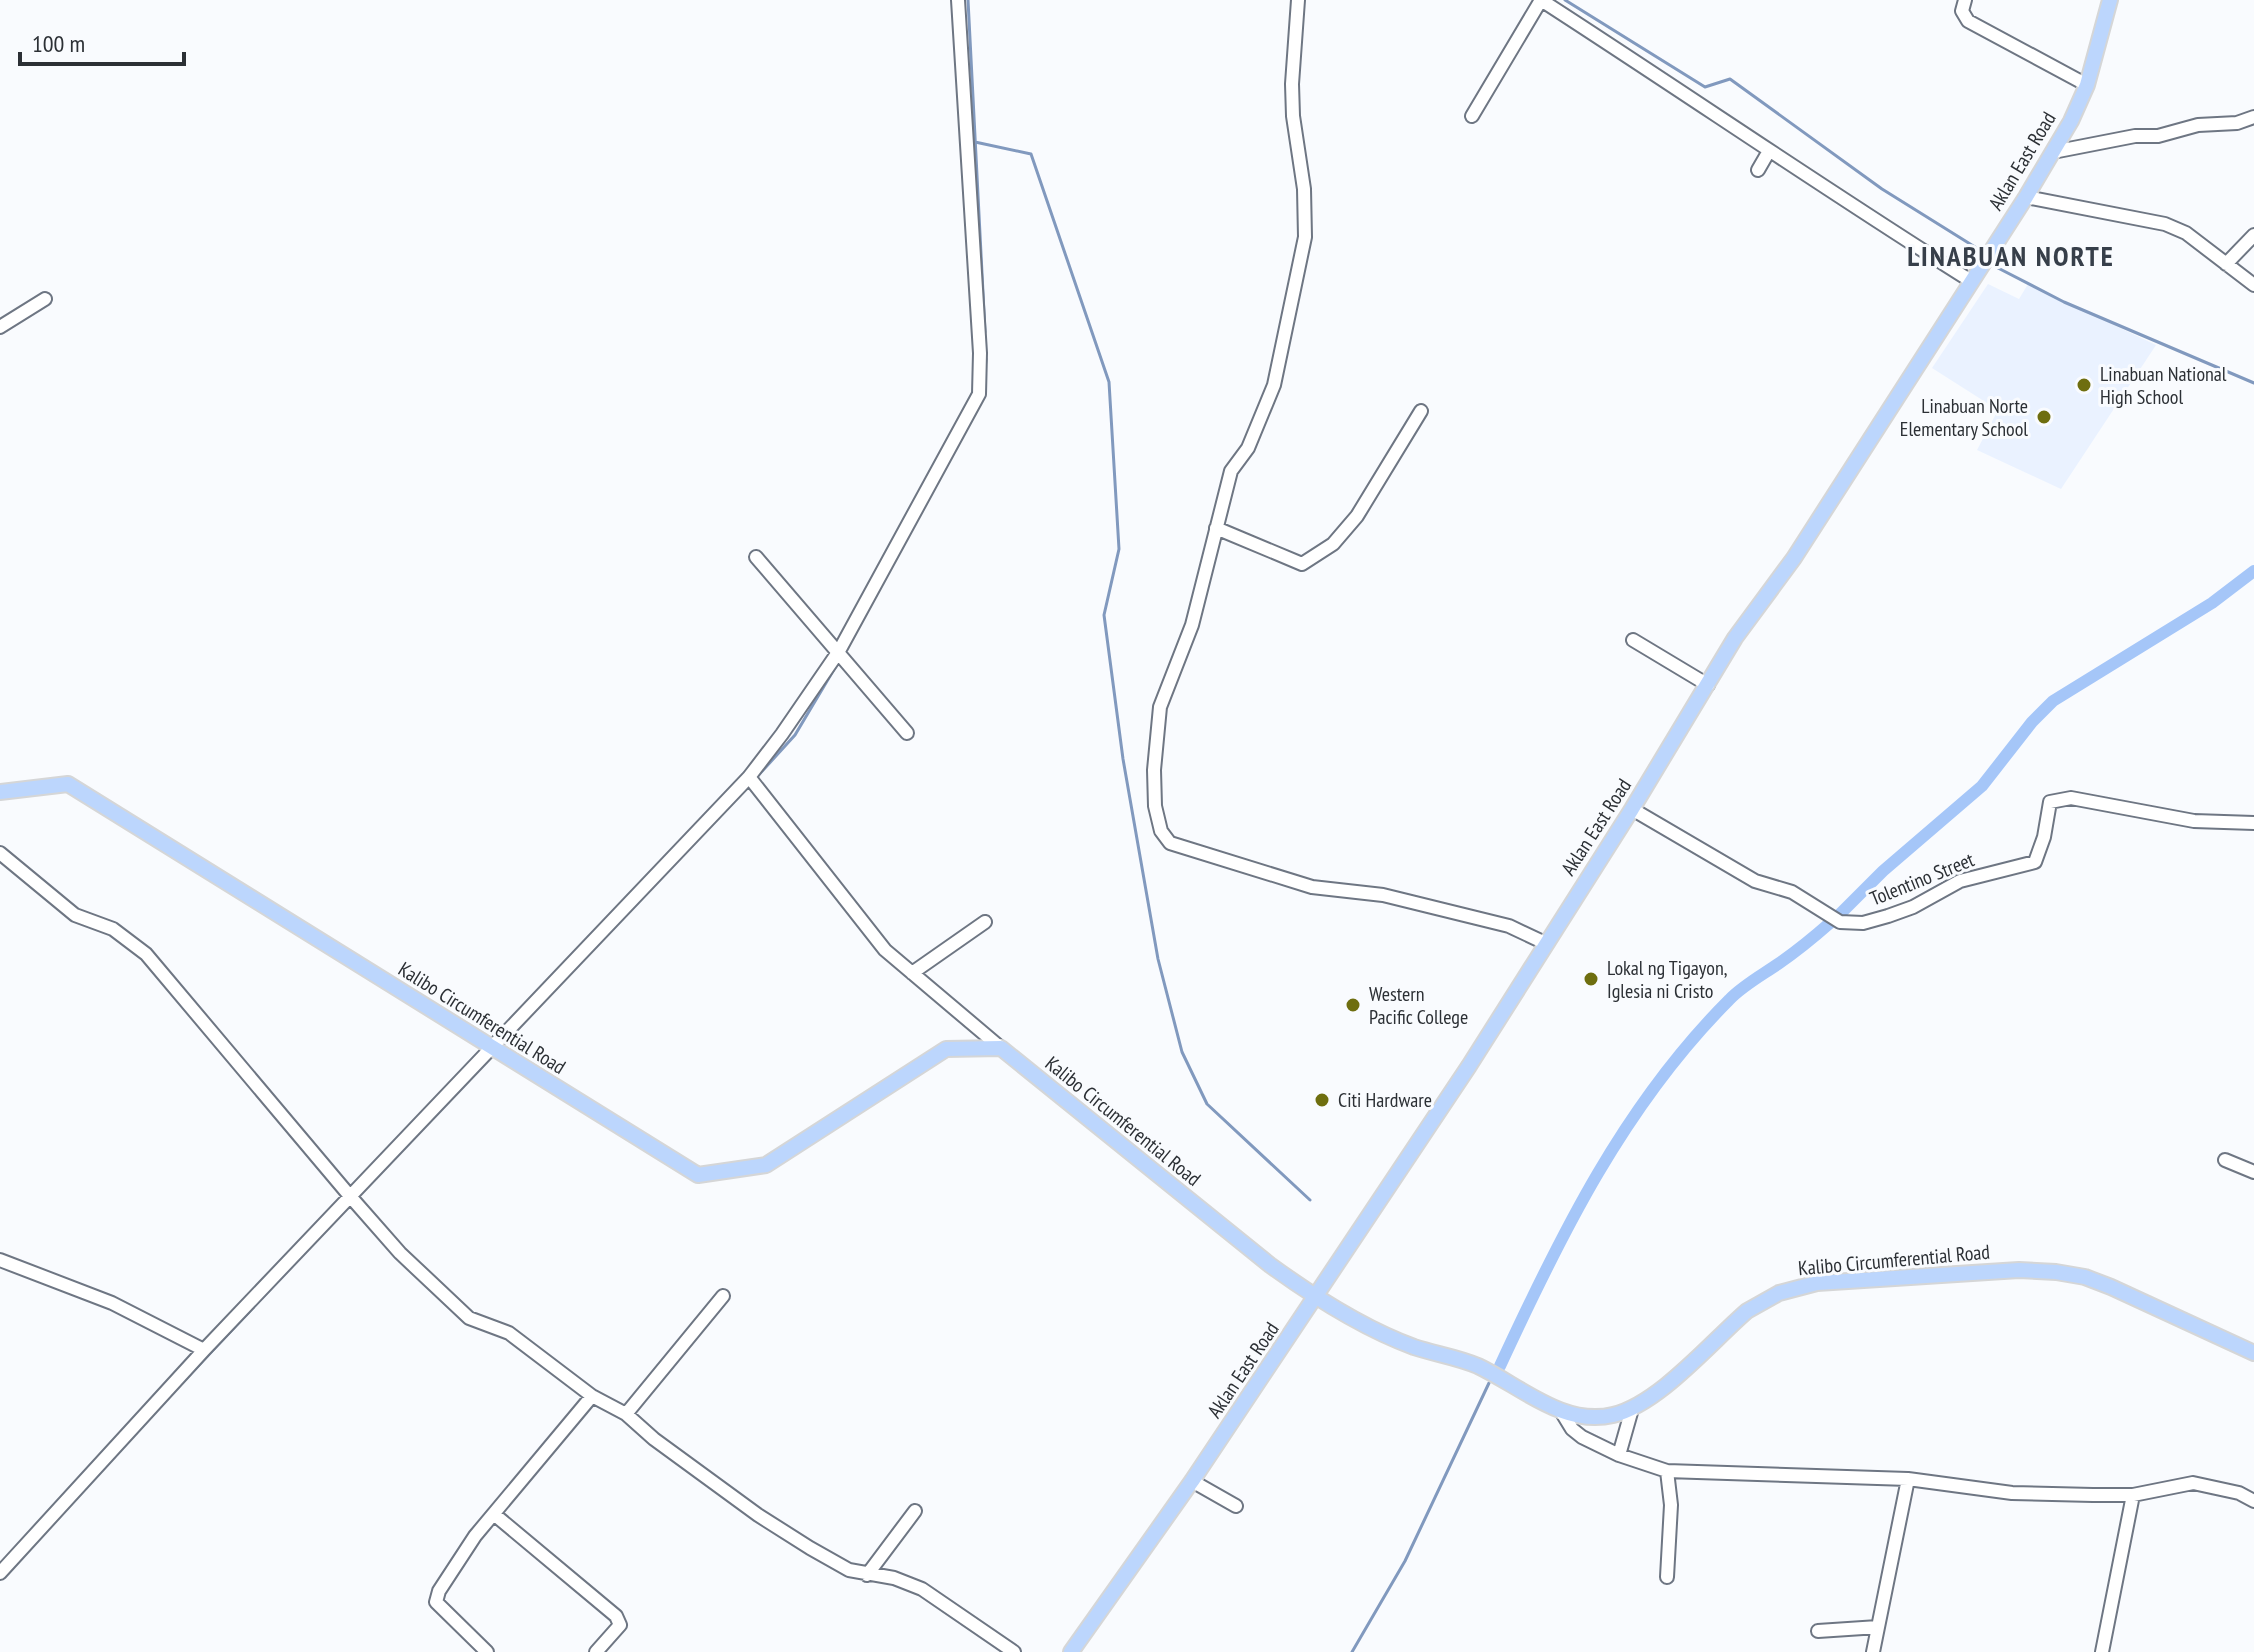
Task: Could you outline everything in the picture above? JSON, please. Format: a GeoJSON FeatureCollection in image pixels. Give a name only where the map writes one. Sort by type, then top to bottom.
{"type":"FeatureCollection","features":[{"type":"Feature","properties":{"kind":"main road","name":"Aklan East Road"},"geometry":{"type":"LineString","coordinates":[[1071,1652],[1192,1481],[1469,1066],[1632,809],[1735,638],[1794,558],[2026,197],[2087,85],[2110,0]]}},
{"type":"Feature","properties":{"kind":"main road","name":"Kalibo Circumferential Road"},"geometry":{"type":"LineString","coordinates":[[0,792],[68,784],[698,1175],[766,1165],[946,1049],[1001,1048],[1270,1265],[1316,1298],[1397,1340],[1478,1366],[1561,1411],[1582,1418],[1597,1418],[1632,1409],[1666,1385],[1754,1307],[1779,1293],[1838,1281],[2019,1270],[2085,1277],[2254,1353]]}},
{"type":"Feature","properties":{"kind":"street"},"geometry":{"type":"LineString","coordinates":[[0,1573],[349,1195],[749,777],[839,651],[979,394],[980,353],[958,0]]}},
{"type":"Feature","properties":{"kind":"street"},"geometry":{"type":"LineString","coordinates":[[1298,0],[1292,84],[1293,116],[1304,189],[1305,237],[1274,385],[1248,448],[1231,471],[1192,625],[1160,707],[1160,736],[1154,770],[1155,806],[1161,831],[1170,843],[1312,887],[1383,895],[1509,926],[1545,943]]}},
{"type":"Feature","properties":{"kind":"street"},"geometry":{"type":"LineString","coordinates":[[1472,116],[1541,0],[1971,281]]}},
{"type":"Feature","properties":{"kind":"street"},"geometry":{"type":"LineString","coordinates":[[1965,0],[1962,11],[1968,21],[2087,85]]}},
{"type":"Feature","properties":{"kind":"street"},"geometry":{"type":"LineString","coordinates":[[2053,152],[2135,136],[2158,136],[2198,125],[2237,123],[2254,117]]}},
{"type":"Feature","properties":{"kind":"street"},"geometry":{"type":"LineString","coordinates":[[1758,170],[1769,151]]}},
{"type":"Feature","properties":{"kind":"street"},"geometry":{"type":"LineString","coordinates":[[2026,197],[2165,224],[2186,233],[2253,283]]}},
{"type":"Feature","properties":{"kind":"street"},"geometry":{"type":"LineString","coordinates":[[2226,264],[2254,235]]}},
{"type":"Feature","properties":{"kind":"street"},"geometry":{"type":"LineString","coordinates":[[0,327],[45,299]]}},
{"type":"Feature","properties":{"kind":"street"},"geometry":{"type":"LineString","coordinates":[[1216,528],[1302,564],[1333,544],[1357,516],[1421,411]]}},
{"type":"Feature","properties":{"kind":"street"},"geometry":{"type":"LineString","coordinates":[[756,557],[907,733]]}},
{"type":"Feature","properties":{"kind":"street"},"geometry":{"type":"LineString","coordinates":[[1633,640],[1708,685]]}},
{"type":"Feature","properties":{"kind":"street"},"geometry":{"type":"LineString","coordinates":[[749,777],[885,950],[1001,1048]]}},
{"type":"Feature","properties":{"kind":"street","name":"Tolentino Street"},"geometry":{"type":"LineString","coordinates":[[1632,809],[1755,881],[1792,892],[1840,922],[1863,923],[1913,907],[1960,881],[2035,862],[2044,837],[2050,802],[2059,799],[2071,798],[2194,821],[2254,823]]}},
{"type":"Feature","properties":{"kind":"street"},"geometry":{"type":"LineString","coordinates":[[0,853],[75,915],[113,929],[146,954],[400,1253],[460,1311],[469,1318],[509,1333],[592,1396],[626,1414],[654,1439],[758,1515],[849,1570],[894,1578],[922,1589],[1014,1652]]}},
{"type":"Feature","properties":{"kind":"street"},"geometry":{"type":"LineString","coordinates":[[912,973],[985,922]]}},
{"type":"Feature","properties":{"kind":"street"},"geometry":{"type":"LineString","coordinates":[[2225,1160],[2254,1172]]}},
{"type":"Feature","properties":{"kind":"street"},"geometry":{"type":"LineString","coordinates":[[0,1260],[112,1303],[204,1350]]}},
{"type":"Feature","properties":{"kind":"street"},"geometry":{"type":"LineString","coordinates":[[626,1414],[723,1296]]}},
{"type":"Feature","properties":{"kind":"street"},"geometry":{"type":"LineString","coordinates":[[487,1652],[436,1602],[439,1591],[475,1536],[592,1396]]}},
{"type":"Feature","properties":{"kind":"street"},"geometry":{"type":"LineString","coordinates":[[1619,1455],[1632,1409]]}},
{"type":"Feature","properties":{"kind":"street"},"geometry":{"type":"LineString","coordinates":[[1561,1411],[1572,1429],[1619,1455],[1667,1471],[1908,1479],[2012,1493],[2133,1495],[2193,1483],[2239,1493],[2254,1501]]}},
{"type":"Feature","properties":{"kind":"street"},"geometry":{"type":"LineString","coordinates":[[1667,1471],[1671,1505],[1667,1577]]}},
{"type":"Feature","properties":{"kind":"street"},"geometry":{"type":"LineString","coordinates":[[1873,1652],[1908,1479]]}},
{"type":"Feature","properties":{"kind":"street"},"geometry":{"type":"LineString","coordinates":[[1192,1481],[1236,1506]]}},
{"type":"Feature","properties":{"kind":"street"},"geometry":{"type":"LineString","coordinates":[[2102,1652],[2133,1495]]}},
{"type":"Feature","properties":{"kind":"street"},"geometry":{"type":"LineString","coordinates":[[867,1575],[915,1511]]}},
{"type":"Feature","properties":{"kind":"street"},"geometry":{"type":"LineString","coordinates":[[495,1515],[616,1616],[620,1625],[596,1652]]}},
{"type":"Feature","properties":{"kind":"street"},"geometry":{"type":"LineString","coordinates":[[1818,1631],[1878,1627]]}},
{"type":"Feature","properties":{"kind":"shaded area"},"geometry":{"type":"Polygon","coordinates":[[[1988,284],[2019,299],[2028,284],[2156,345],[2061,489],[1977,450],[1998,410],[1932,368],[1988,284]]]}},
{"type":"Feature","properties":{"kind":"waterway"},"geometry":{"type":"LineString","coordinates":[[968,0],[985,332]]}},
{"type":"Feature","properties":{"kind":"waterway"},"geometry":{"type":"LineString","coordinates":[[1565,0],[1705,87],[1730,79],[1882,189],[1975,247]]}},
{"type":"Feature","properties":{"kind":"waterway"},"geometry":{"type":"LineString","coordinates":[[975,142],[1031,154],[1109,382],[1119,549],[1104,615],[1123,759],[1158,959],[1182,1052],[1207,1104],[1310,1200]]}},
{"type":"Feature","properties":{"kind":"waterway"},"geometry":{"type":"LineString","coordinates":[[1998,268],[2064,302],[2254,383]]}},
{"type":"Feature","properties":{"kind":"waterway"},"geometry":{"type":"LineString","coordinates":[[984,380],[986,359]]}},
{"type":"Feature","properties":{"kind":"waterway"},"geometry":{"type":"LineString","coordinates":[[1837,917],[1883,871],[1982,786],[2032,722],[2053,701],[2212,603],[2254,571]]}},
{"type":"Feature","properties":{"kind":"waterway"},"geometry":{"type":"LineString","coordinates":[[755,779],[795,735],[836,666]]}},
{"type":"Feature","properties":{"kind":"waterway"},"geometry":{"type":"LineString","coordinates":[[1500,1366],[1598,1172],[1658,1082],[1734,995],[1831,922]]}},
{"type":"Feature","properties":{"kind":"waterway"},"geometry":{"type":"LineString","coordinates":[[183,1382],[290,1268]]}},
{"type":"Feature","properties":{"kind":"waterway"},"geometry":{"type":"LineString","coordinates":[[1352,1652],[1405,1561],[1489,1383]]}},
{"type":"Feature","properties":{"kind":"place","name":"Linabuan National High School"},"geometry":{"type":"Point","coordinates":[2084,385]}},
{"type":"Feature","properties":{"kind":"place","name":"Linabuan Norte Elementary School"},"geometry":{"type":"Point","coordinates":[2044,417]}},
{"type":"Feature","properties":{"kind":"place","name":"Lokal ng Tigayon, Iglesia ni Cristo"},"geometry":{"type":"Point","coordinates":[1591,979]}},
{"type":"Feature","properties":{"kind":"place","name":"Western Pacific College"},"geometry":{"type":"Point","coordinates":[1353,1005]}},
{"type":"Feature","properties":{"kind":"place","name":"Citi Hardware"},"geometry":{"type":"Point","coordinates":[1322,1100]}},
{"type":"Feature","properties":{"kind":"district","name":"LINABUAN NORTE"},"geometry":{"type":"Point","coordinates":[2011,256]}}]}
